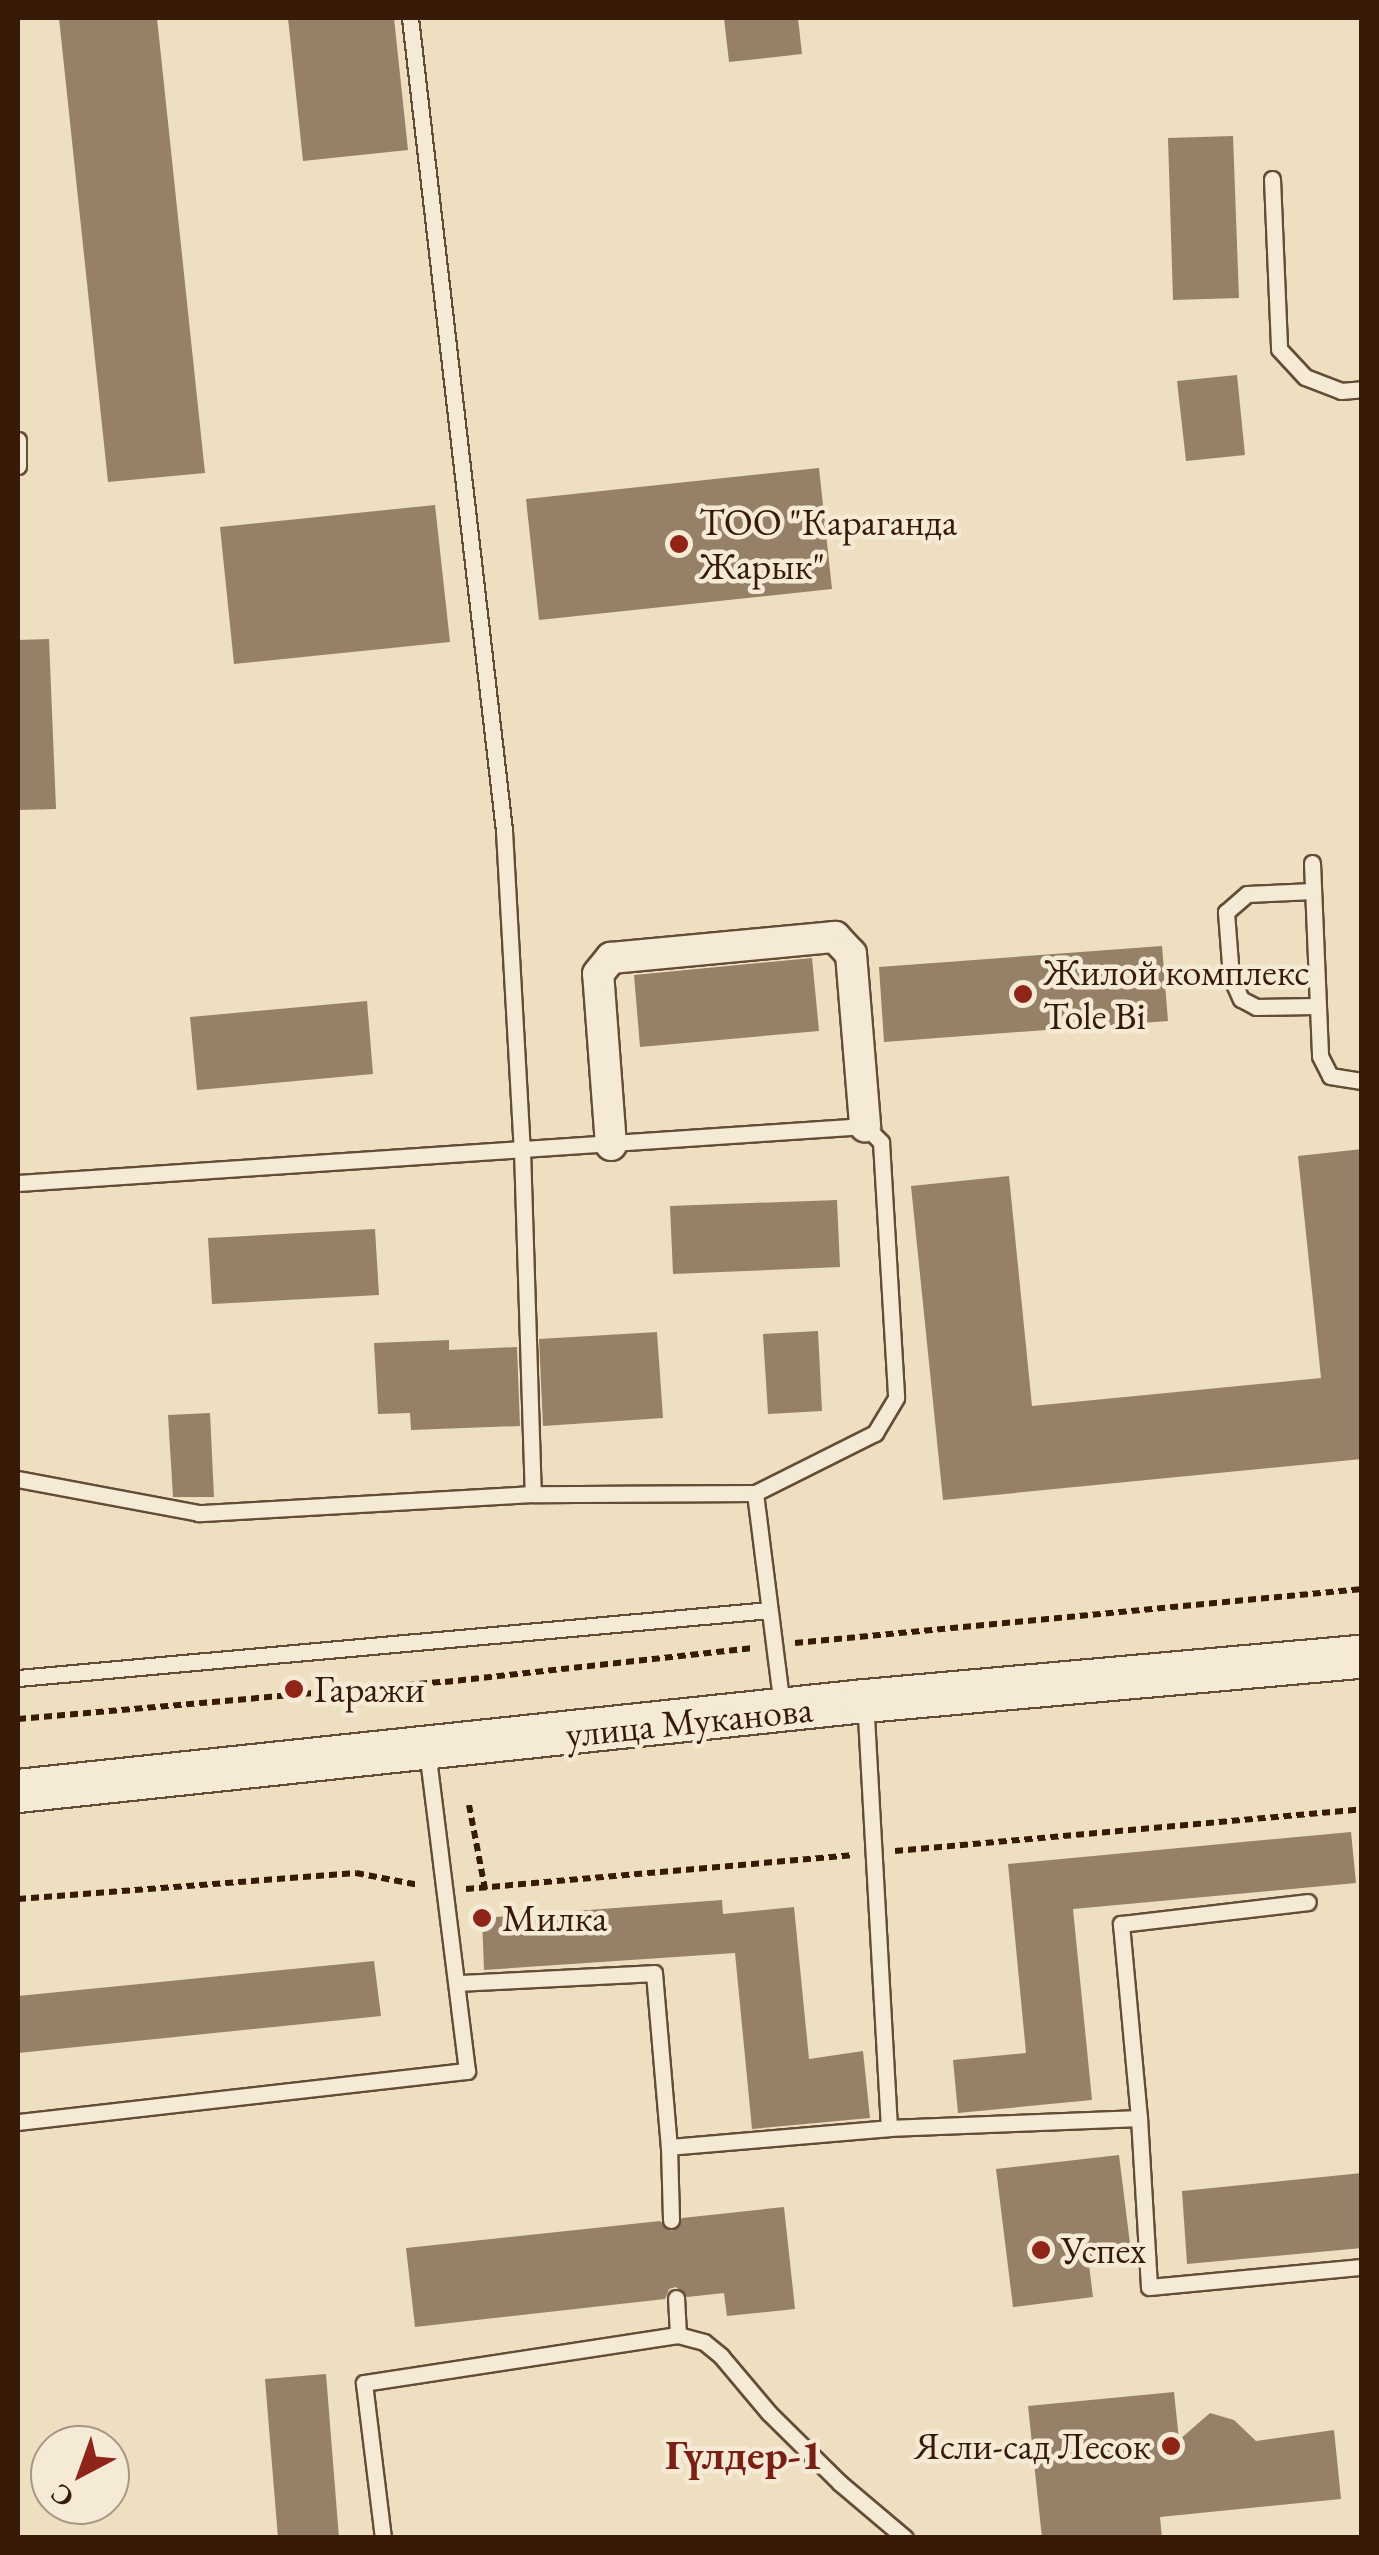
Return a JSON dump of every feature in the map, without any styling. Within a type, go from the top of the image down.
[{"type":"main road","name":"улица Муканова","points":[[18,1791],[865,1701],[1362,1657]]},
{"type":"street","points":[[612,1144],[598,974],[611,958],[835,936],[851,954],[865,1126]]},
{"type":"lane","points":[[410,18],[504,831],[522,1150],[533,1494]]},
{"type":"lane","points":[[1272,179],[1279,349],[1305,376],[1341,391],[1362,389]]},
{"type":"lane","points":[[18,440],[18,466]]},
{"type":"lane","points":[[1312,862],[1320,1056],[1330,1076],[1362,1081]]},
{"type":"lane","points":[[1313,891],[1247,894],[1226,912],[1232,977],[1241,1000],[1256,1007],[1315,1006]]},
{"type":"lane","points":[[18,1183],[865,1126],[881,1142],[896,1398],[875,1433],[756,1493],[533,1494],[199,1513],[18,1479]]},
{"type":"lane","points":[[756,1493],[783,1710]]},
{"type":"lane","points":[[18,1678],[769,1610]]},
{"type":"lane","points":[[865,1701],[889,2128]]},
{"type":"lane","points":[[18,2122],[467,2071],[428,1750]]},
{"type":"lane","points":[[1308,1902],[1121,1924],[1139,2118],[1149,2287],[1362,2267]]},
{"type":"lane","points":[[458,1983],[654,1973],[669,2147],[671,2220]]},
{"type":"lane","points":[[669,2147],[889,2128],[1139,2118]]},
{"type":"lane","points":[[676,2298],[678,2335]]},
{"type":"lane","points":[[384,2538],[364,2383],[678,2335],[704,2342],[721,2356],[769,2413],[840,2483],[906,2538]]},
{"type":"path","points":[[18,1720],[445,1682],[1362,1589]]},
{"type":"path","points":[[469,1805],[485,1889]]},
{"type":"path","points":[[18,1898],[356,1873],[446,1890],[485,1889],[1362,1809]]},
{"type":"building","points":[[59,18],[157,18],[205,473],[108,482]]},
{"type":"building","points":[[288,18],[394,18],[408,150],[303,161]]},
{"type":"building","points":[[724,18],[798,18],[802,54],[729,62]]},
{"type":"building","points":[[1233,136],[1239,298],[1173,300],[1168,138]]},
{"type":"building","points":[[1237,375],[1245,455],[1186,461],[1177,381]]},
{"type":"building","name":"ТОО \"Караганда Жарык\"","points":[[819,468],[832,589],[539,620],[526,499]]},
{"type":"building","points":[[435,505],[450,642],[234,664],[220,527]]},
{"type":"building","points":[[49,639],[56,809],[18,810],[18,640]]},
{"type":"building","name":"Жилой комплекс Tole Bi","points":[[1162,946],[1168,1021],[884,1042],[879,967]]},
{"type":"building","points":[[812,958],[819,1031],[640,1047],[634,975]]},
{"type":"building","points":[[367,1001],[373,1074],[197,1090],[190,1017]]},
{"type":"building","points":[[1362,1149],[1362,1459],[943,1500],[911,1186],[1009,1176],[1032,1406],[1321,1378],[1298,1156]]},
{"type":"building","points":[[837,1200],[840,1267],[673,1274],[670,1206]]},
{"type":"building","points":[[375,1229],[379,1295],[212,1304],[208,1238]]},
{"type":"building","points":[[818,1331],[822,1411],[768,1414],[763,1334]]},
{"type":"building","points":[[657,1332],[663,1418],[543,1426],[539,1339]]},
{"type":"building","points":[[449,1340],[449,1350],[517,1347],[520,1426],[411,1430],[410,1413],[378,1414],[374,1343]]},
{"type":"building","points":[[210,1413],[214,1497],[173,1497],[168,1415]]},
{"type":"building","points":[[1351,1832],[1356,1883],[1073,1909],[1092,2100],[958,2113],[953,2060],[1026,2053],[1008,1864]]},
{"type":"building","points":[[722,1900],[723,1914],[794,1907],[809,2059],[863,2051],[870,2118],[752,2129],[735,1953],[484,1970],[482,1918]]},
{"type":"building","points":[[374,1961],[381,2016],[18,2053],[18,1996]]},
{"type":"building","points":[[1119,2155],[1131,2252],[1088,2257],[1093,2297],[1013,2307],[996,2169]]},
{"type":"building","points":[[1362,2173],[1362,2248],[1187,2264],[1182,2191]]},
{"type":"building","points":[[784,2207],[795,2309],[727,2316],[724,2293],[687,2297],[676,2287],[669,2289],[665,2299],[415,2327],[406,2248],[660,2221],[672,2231],[682,2218]]},
{"type":"building","points":[[326,2374],[339,2538],[278,2538],[265,2379]]},
{"type":"building","points":[[1174,2392],[1179,2440],[1210,2413],[1234,2420],[1256,2441],[1334,2430],[1341,2499],[1160,2517],[1162,2538],[1042,2538],[1028,2406]]},
{"type":"place","name":"ТОО \"Караганда Жарык\"","points":[[679,544]]},
{"type":"place","name":"Жилой комплекс Tole Bi","points":[[1023,994]]},
{"type":"place","name":"Гаражи","points":[[294,1689]]},
{"type":"place","name":"Милка","points":[[482,1918]]},
{"type":"place","name":"Успех","points":[[1041,2250]]},
{"type":"place","name":"Ясли-сад Лесок","points":[[1171,2446]]},
{"type":"district","name":"Гүлдер-1","points":[[744,2455]]}]
